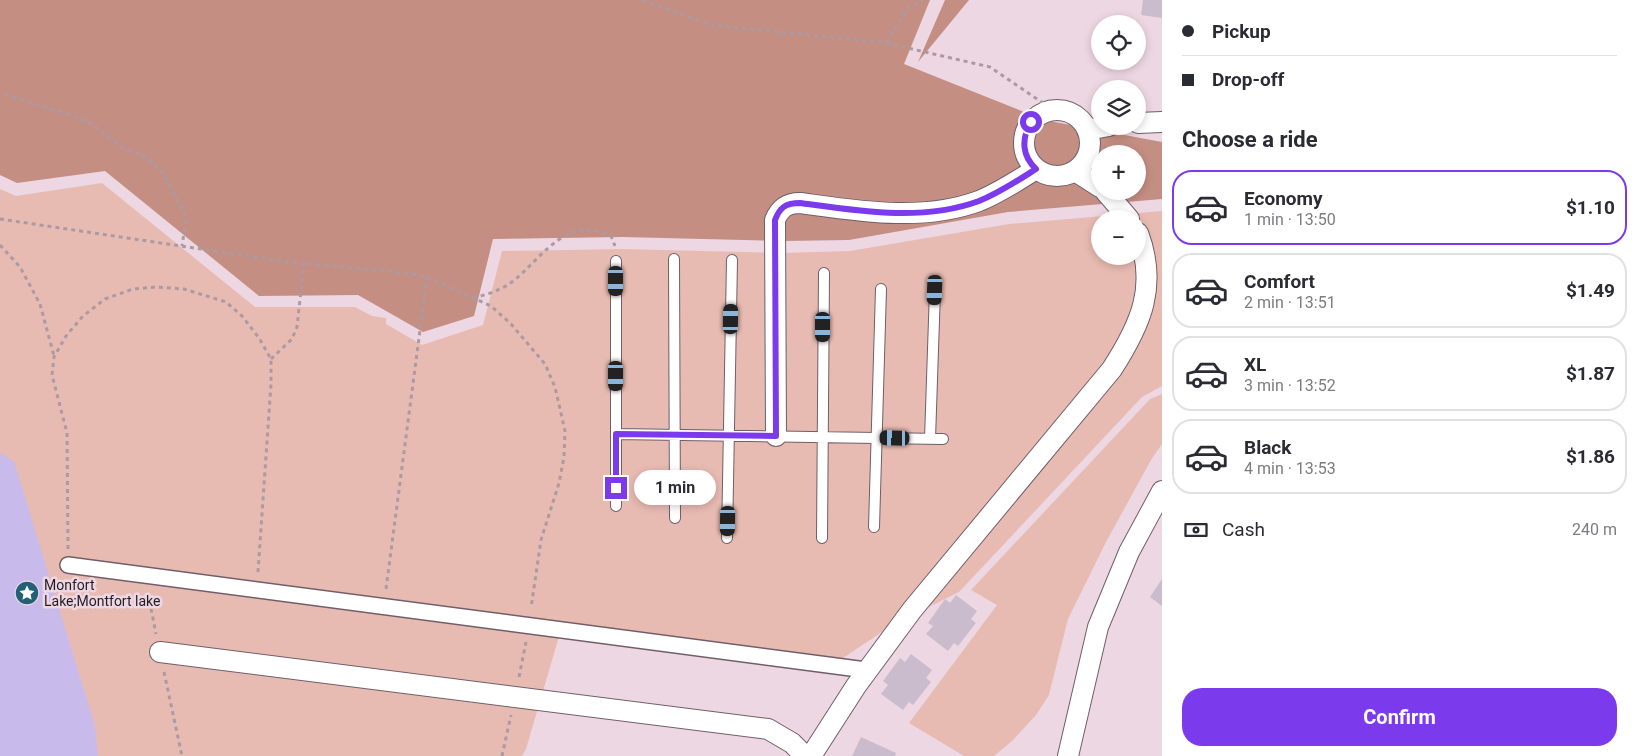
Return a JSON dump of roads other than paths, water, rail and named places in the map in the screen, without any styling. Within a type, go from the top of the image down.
[{"type":"street","points":[[1053,110],[1064,111],[1081,121],[1087,130],[1090,140],[1089,150],[1082,164],[1075,171],[1065,175],[1054,176],[1044,174],[1036,169],[1024,152],[1023,141],[1026,131],[1034,119],[1043,113],[1053,110]]},
{"type":"street","points":[[1146,123],[1162,122]]},
{"type":"street","points":[[1087,130],[1091,129]]},
{"type":"street","points":[[776,436],[775,220],[782,208],[791,203],[800,203],[896,213],[932,212],[980,200],[1008,187],[1036,169]]},
{"type":"street","points":[[1075,171],[1091,181]]},
{"type":"street","points":[[1113,200],[1121,210]]},
{"type":"street","points":[[811,756],[866,670],[912,610],[1112,369],[1130,342],[1141,316],[1147,292],[1146,264]]},
{"type":"street","points":[[1068,756],[1098,627],[1129,552],[1162,492]]},
{"type":"street","points":[[68,565],[866,670]]},
{"type":"street","points":[[160,652],[768,729],[792,743],[805,756]]},
{"type":"lane","points":[[674,259],[675,518]]},
{"type":"lane","points":[[727,538],[732,260]]},
{"type":"lane","points":[[616,262],[616,506]]},
{"type":"lane","points":[[822,538],[824,273]]},
{"type":"lane","points":[[874,527],[881,289]]},
{"type":"lane","points":[[930,438],[935,290]]},
{"type":"lane","points":[[616,434],[943,439]]},
{"type":"place","name":"Monfort Lake;Montfort lake","points":[[27,593]]}]
